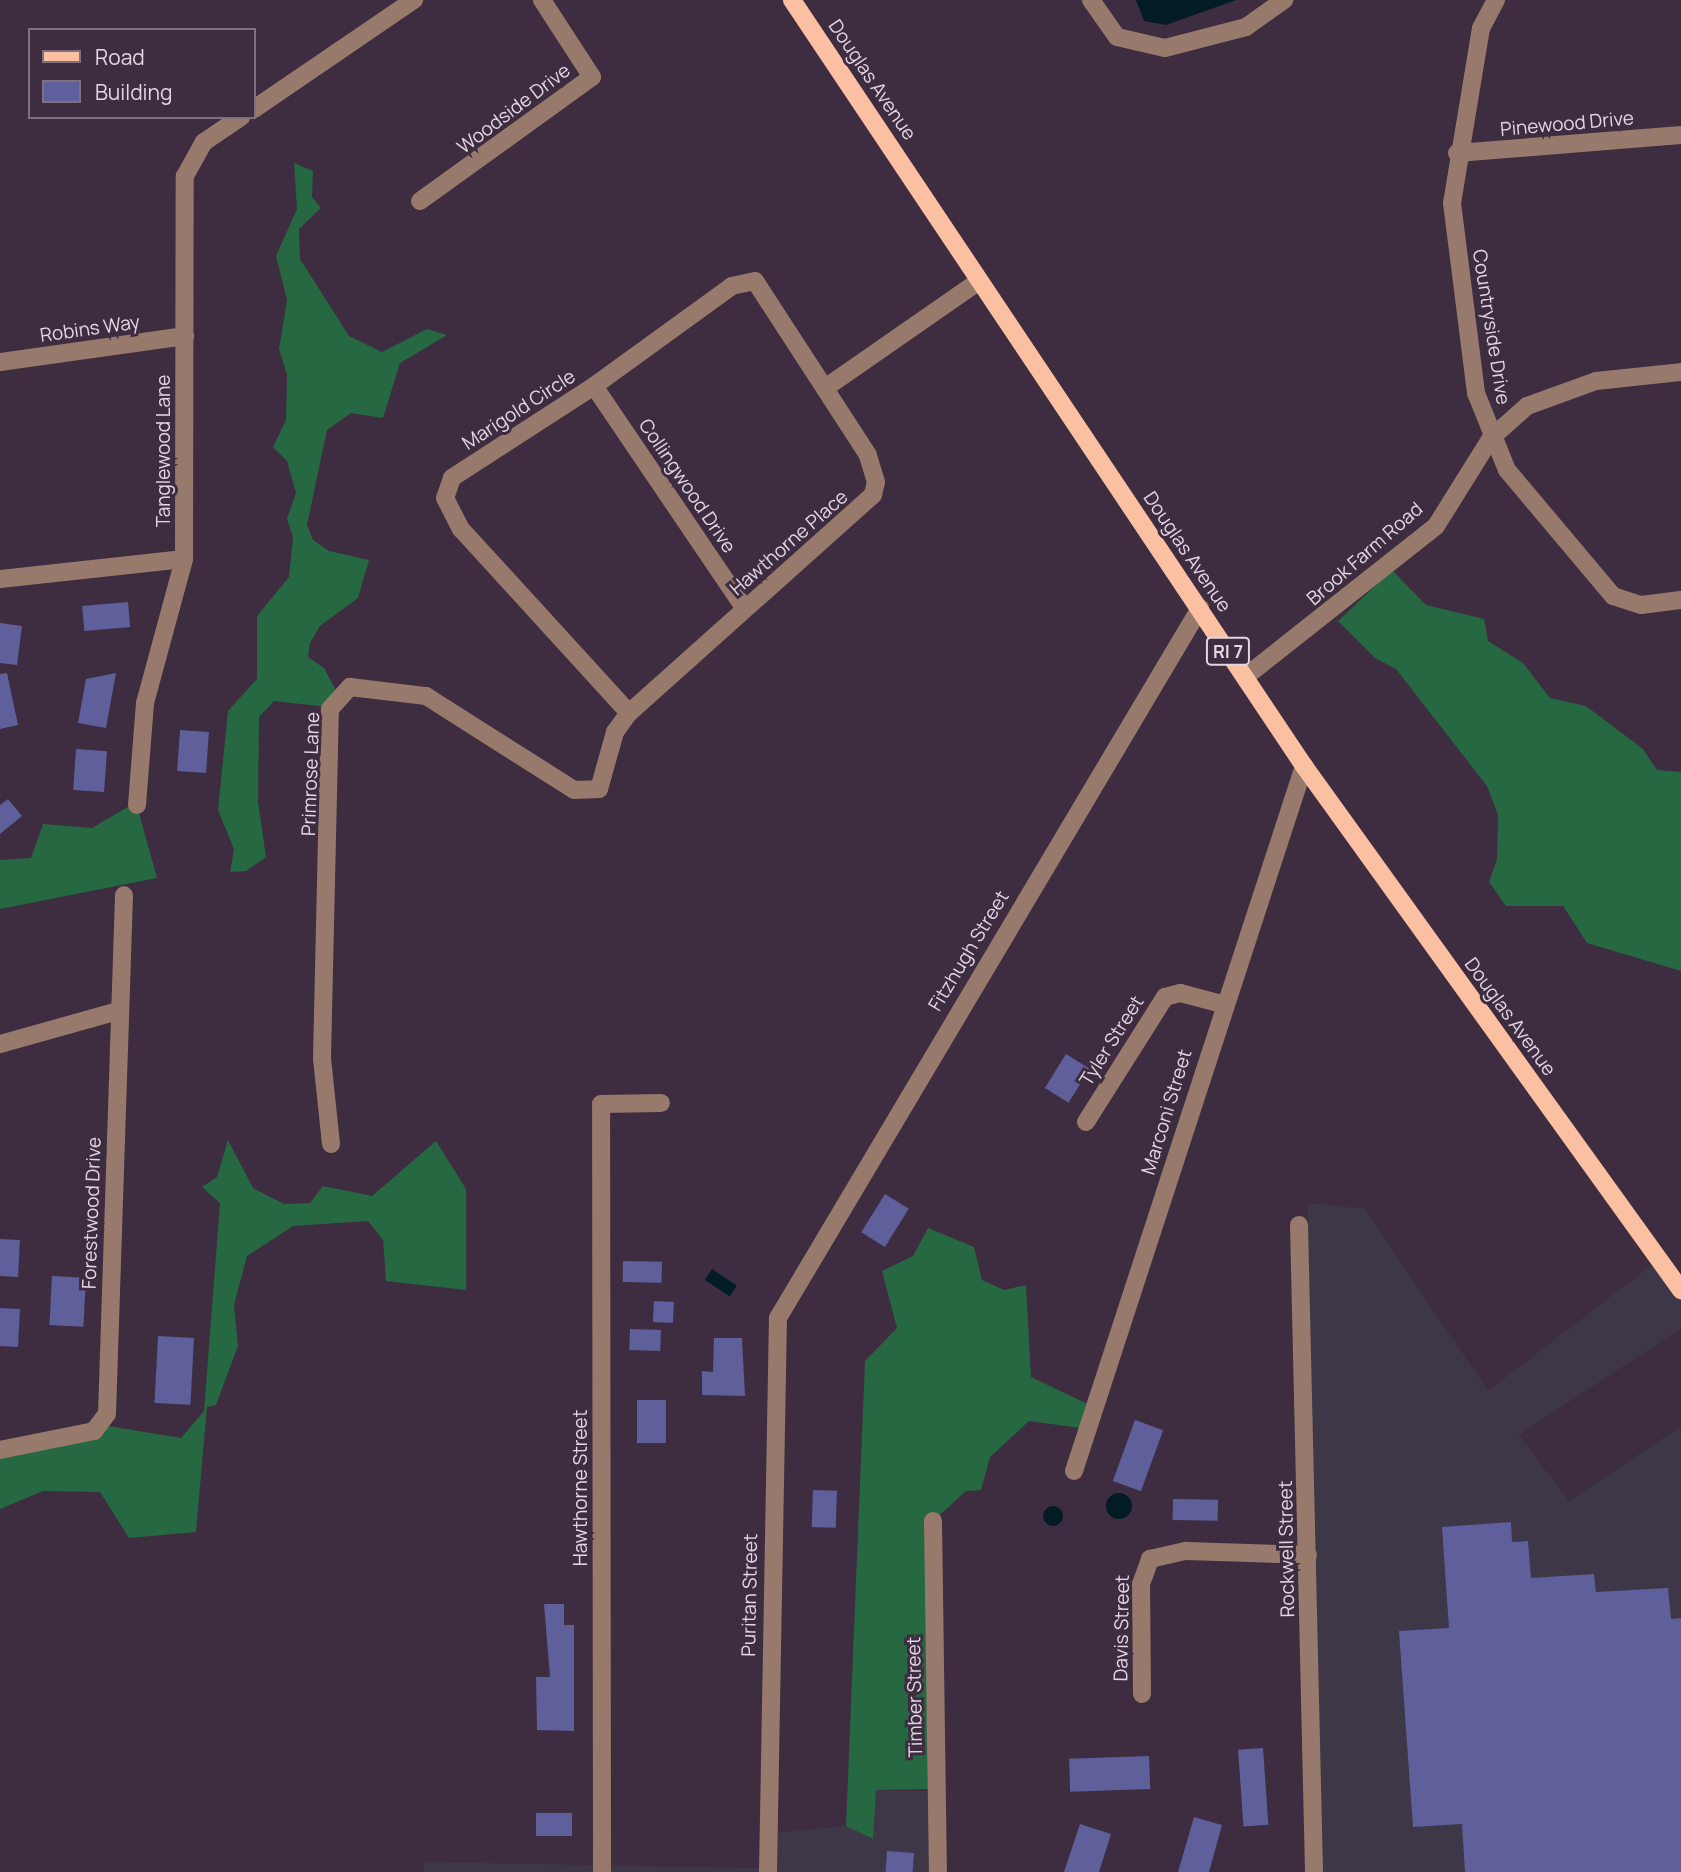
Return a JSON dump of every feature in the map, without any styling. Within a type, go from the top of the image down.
[{"type":"main road","name":"Douglas Avenue","points":[[792,0],[1304,766],[1681,1290]]},
{"type":"street","points":[[256,108],[414,0]]},
{"type":"street","name":"Woodside Drive","points":[[419,201],[592,77],[542,0]]},
{"type":"street","points":[[1091,0],[1117,37],[1165,48],[1246,27],[1284,0]]},
{"type":"street","name":"Countryside Drive","points":[[1496,0],[1481,28],[1457,153],[1452,203],[1476,393],[1491,438],[1507,470],[1613,596],[1641,605],[1681,600]]},
{"type":"street","name":"Tanglewood Lane","points":[[137,805],[145,703],[184,559],[185,176],[204,142],[238,119]]},
{"type":"street","name":"Pinewood Drive","points":[[1457,153],[1681,135]]},
{"type":"street","name":"Marigold Circle","points":[[629,713],[461,529],[445,498],[452,478],[594,387],[732,286],[755,281],[828,386]]},
{"type":"street","points":[[828,386],[979,281]]},
{"type":"street","name":"Robins Way","points":[[0,362],[185,336]]},
{"type":"street","name":"Brook Farm Road","points":[[1245,677],[1436,526],[1491,438],[1527,407],[1597,381],[1681,372]]},
{"type":"street","name":"Hawthorne Place","points":[[599,789],[615,732],[629,713],[873,495],[876,482],[868,455],[828,386]]},
{"type":"street","name":"Collingwood Drive","points":[[594,387],[745,609]]},
{"type":"street","points":[[0,579],[184,559]]},
{"type":"street","name":"Fitzhugh Street","points":[[778,1318],[1200,608]]},
{"type":"street","name":"Primrose Lane","points":[[331,1144],[321,1058],[330,709],[350,687],[426,696],[574,790],[599,789]]},
{"type":"street","name":"Marconi Street","points":[[1074,1471],[1222,1004],[1304,766]]},
{"type":"street","name":"Forestwood Drive","points":[[0,1450],[94,1431],[107,1413],[118,1011],[124,895]]},
{"type":"street","name":"Tyler Street","points":[[1086,1122],[1165,997],[1180,993],[1222,1004]]},
{"type":"street","points":[[0,1044],[118,1011]]},
{"type":"street","name":"Hawthorne Street","points":[[602,1872],[601,1104],[662,1103]]},
{"type":"street","name":"Rockwell Street","points":[[1299,1225],[1314,1872]]},
{"type":"street","name":"Puritan Street","points":[[768,1872],[778,1318]]},
{"type":"street","name":"Timber Street","points":[[933,1521],[939,1872]]},
{"type":"street","name":"Davis Street","points":[[1142,1694],[1146,1564],[1186,1551],[1308,1555]]},
{"type":"shaded area","points":[[1308,1203],[1365,1209],[1488,1391],[1657,1261],[1681,1294],[1681,1328],[1519,1435],[1569,1501],[1681,1426],[1681,1872],[1315,1872],[1303,1342]]},
{"type":"shaded area","points":[[876,1790],[931,1791],[931,1872],[423,1872],[424,1862],[763,1868],[765,1834],[846,1826],[872,1839]]},
{"type":"green space","points":[[294,163],[313,171],[312,197],[321,208],[299,229],[300,259],[349,336],[382,352],[427,329],[447,335],[400,363],[383,418],[351,413],[327,430],[307,525],[313,540],[329,551],[369,560],[358,598],[320,626],[310,643],[308,657],[324,668],[339,696],[328,707],[274,701],[259,717],[258,801],[266,857],[246,871],[230,872],[234,849],[218,810],[228,711],[257,679],[257,616],[289,577],[293,537],[287,519],[296,493],[287,461],[273,447],[286,420],[287,375],[279,349],[287,300],[276,256],[297,209]]},
{"type":"green space","points":[[1392,570],[1426,605],[1484,619],[1488,641],[1523,663],[1550,698],[1586,706],[1643,749],[1657,770],[1681,772],[1681,971],[1587,943],[1563,906],[1506,906],[1489,882],[1497,859],[1498,815],[1487,786],[1396,669],[1375,658],[1338,621]]},
{"type":"green space","points":[[136,802],[157,878],[0,909],[0,860],[31,858],[43,824],[92,828]]},
{"type":"green space","points":[[228,1140],[253,1188],[284,1204],[310,1203],[323,1186],[372,1196],[436,1141],[466,1189],[466,1290],[386,1281],[383,1240],[368,1221],[293,1226],[247,1256],[234,1305],[238,1346],[216,1405],[207,1407],[196,1532],[129,1538],[100,1492],[43,1491],[0,1509],[0,1453],[108,1426],[181,1438],[204,1411],[220,1203],[202,1187],[217,1177]]},
{"type":"green space","points":[[928,1228],[974,1247],[982,1280],[1004,1290],[1026,1285],[1031,1377],[1096,1408],[1088,1429],[1029,1421],[990,1457],[981,1490],[966,1491],[933,1521],[934,1789],[876,1790],[873,1839],[846,1826],[865,1361],[897,1328],[882,1271],[913,1256]]},
{"type":"water","points":[[1136,0],[1236,0],[1166,25],[1144,21]]},
{"type":"water","points":[[712,1269],[737,1286],[730,1297],[705,1280]]},
{"type":"water","points":[[1119,1493],[1128,1497],[1132,1506],[1128,1515],[1119,1519],[1110,1515],[1106,1506],[1110,1497]]},
{"type":"water","points":[[1053,1506],[1060,1509],[1063,1516],[1060,1523],[1053,1526],[1046,1523],[1043,1516],[1046,1509]]},
{"type":"building","points":[[128,602],[130,627],[84,631],[82,606]]},
{"type":"building","points":[[0,623],[22,626],[17,665],[0,663]]},
{"type":"building","points":[[7,673],[18,725],[0,729],[0,674]]},
{"type":"building","points":[[116,673],[106,728],[78,723],[86,679]]},
{"type":"building","points":[[180,730],[209,732],[206,773],[177,771]]},
{"type":"building","points":[[76,749],[107,751],[104,792],[73,790]]},
{"type":"building","points":[[8,799],[22,816],[0,834],[0,805]]},
{"type":"building","points":[[1066,1054],[1090,1069],[1069,1103],[1045,1088]]},
{"type":"building","points":[[885,1194],[909,1209],[885,1247],[861,1232]]},
{"type":"building","points":[[0,1239],[20,1240],[18,1277],[0,1276]]},
{"type":"building","points":[[623,1261],[662,1262],[662,1283],[623,1282]]},
{"type":"building","points":[[52,1276],[86,1278],[83,1327],[49,1325]]},
{"type":"building","points":[[654,1301],[674,1302],[673,1323],[653,1322]]},
{"type":"building","points":[[0,1308],[20,1309],[18,1347],[0,1346]]},
{"type":"building","points":[[630,1329],[661,1330],[660,1351],[629,1350]]},
{"type":"building","points":[[158,1336],[194,1338],[190,1405],[154,1403]]},
{"type":"building","points":[[714,1338],[742,1338],[745,1396],[702,1395],[702,1371],[713,1372]]},
{"type":"building","points":[[637,1400],[666,1400],[666,1443],[637,1443]]},
{"type":"building","points":[[1135,1420],[1163,1430],[1141,1491],[1113,1481]]},
{"type":"building","points":[[813,1490],[837,1491],[836,1528],[812,1527]]},
{"type":"building","points":[[1173,1499],[1218,1500],[1218,1521],[1173,1520]]},
{"type":"building","points":[[1511,1522],[1512,1542],[1528,1541],[1531,1578],[1594,1574],[1596,1592],[1668,1588],[1671,1619],[1681,1618],[1681,1872],[1465,1872],[1462,1824],[1413,1827],[1399,1631],[1449,1628],[1442,1527]]},
{"type":"building","points":[[544,1604],[564,1604],[564,1625],[574,1625],[574,1731],[537,1730],[536,1677],[550,1677]]},
{"type":"building","points":[[1263,1748],[1268,1825],[1243,1827],[1238,1750]]},
{"type":"building","points":[[1149,1756],[1150,1789],[1070,1792],[1069,1759]]},
{"type":"building","points":[[536,1813],[572,1813],[572,1836],[536,1836]]},
{"type":"building","points":[[1194,1817],[1222,1825],[1209,1872],[1178,1872]]},
{"type":"building","points":[[1080,1824],[1111,1834],[1099,1872],[1064,1872]]},
{"type":"building","points":[[887,1851],[914,1853],[913,1872],[886,1872]]}]
